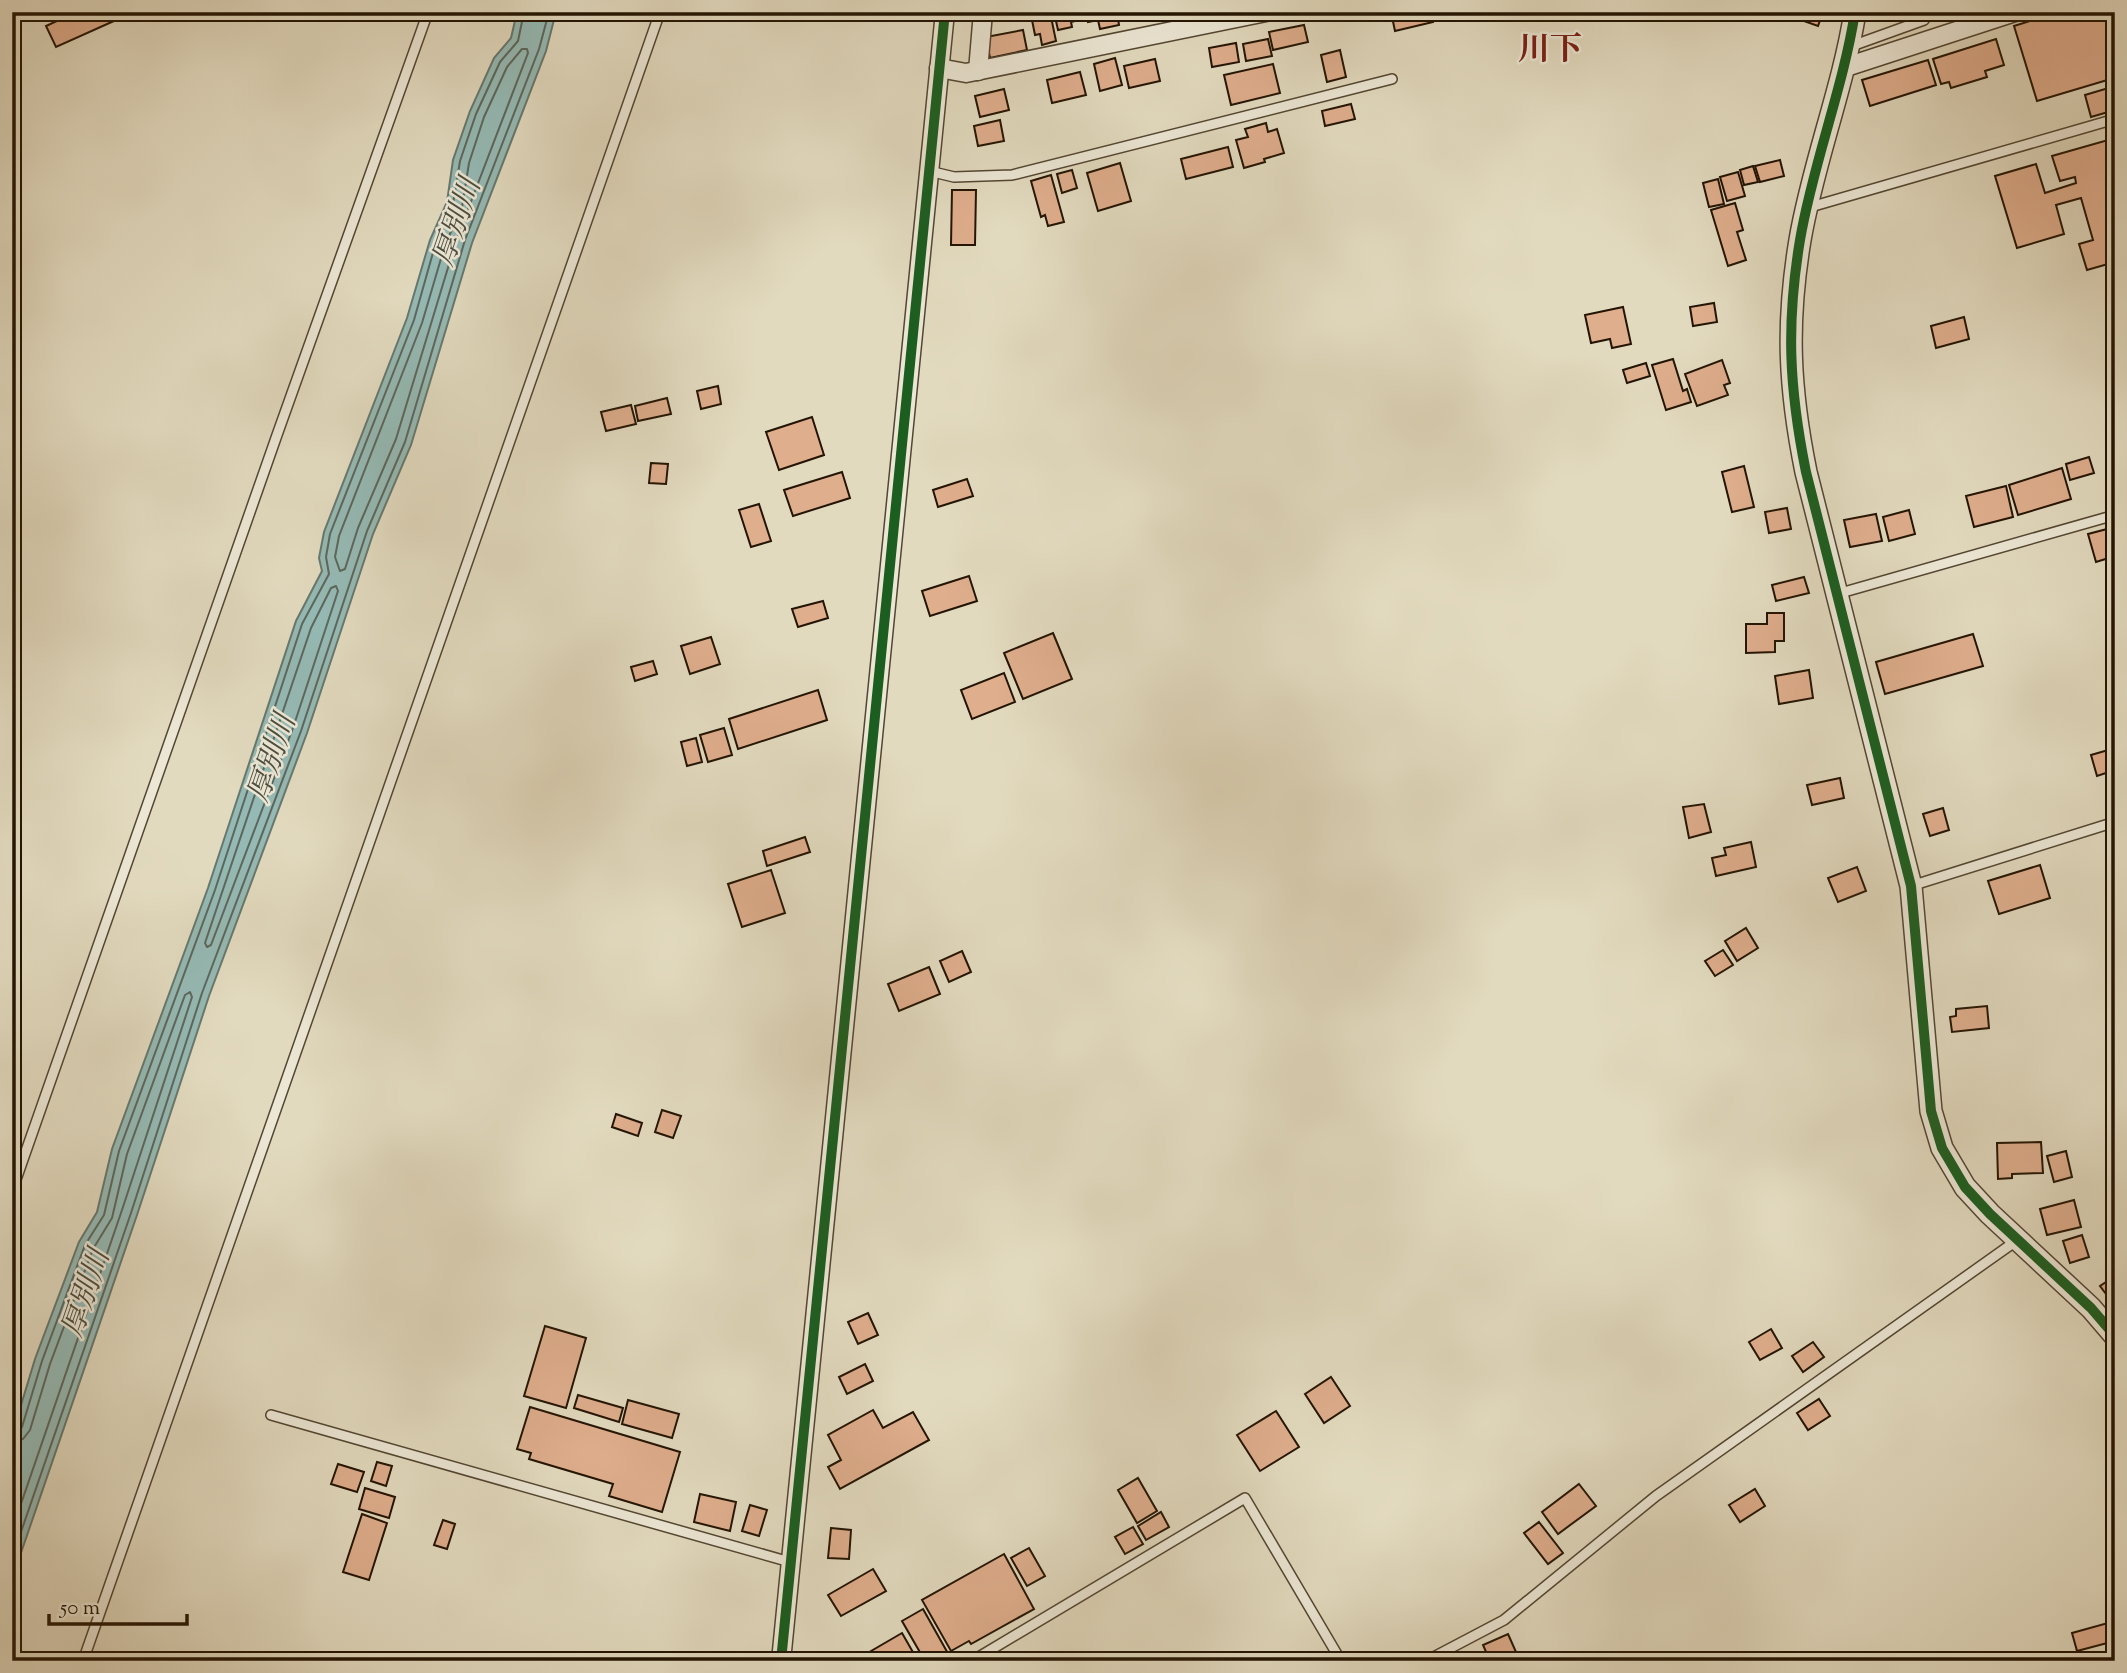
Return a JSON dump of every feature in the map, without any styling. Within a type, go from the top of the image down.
[{"type":"street","points":[[781,1661],[945,12]]},
{"type":"street","points":[[978,71],[983,12]]},
{"type":"street","points":[[939,68],[966,73],[978,71],[1193,19],[1266,12]]},
{"type":"street","points":[[1855,12],[1800,239],[1790,315],[1791,377],[1796,423],[1806,472],[1912,886],[1931,1111],[1942,1148],[1965,1187],[2091,1308],[2115,1336]]},
{"type":"street","points":[[1845,58],[2015,12]]},
{"type":"lane","points":[[12,1191],[428,12]]},
{"type":"lane","points":[[83,1661],[660,12]]},
{"type":"lane","points":[[1845,58],[1923,20],[1930,12]]},
{"type":"lane","points":[[929,171],[954,177],[1012,175],[1392,79]]},
{"type":"lane","points":[[1808,208],[2115,119]]},
{"type":"lane","points":[[1837,594],[2115,515]]},
{"type":"lane","points":[[1912,886],[2115,822]]},
{"type":"lane","points":[[1426,1661],[1504,1620],[1656,1496],[2018,1240]]},
{"type":"lane","points":[[271,1415],[790,1562]]},
{"type":"lane","points":[[972,1661],[1245,1498],[1341,1661]]},
{"type":"water","name":"厚別川","points":[[517,12],[556,12],[546,51],[472,243],[411,445],[373,534],[307,733],[209,996],[12,1579],[12,1435],[35,1359],[79,1242],[97,1212],[112,1149],[208,888],[296,621],[322,571],[319,558],[324,532],[407,318],[430,240],[447,202],[453,160],[470,111],[494,58],[511,38]]},
{"type":"building","points":[[76,12],[134,12],[56,47],[46,26]]},
{"type":"building","points":[[757,12],[813,12],[811,19]]},
{"type":"building","points":[[1050,12],[1056,41],[1042,45],[1040,34],[1035,35],[1031,15]]},
{"type":"building","points":[[1054,12],[1078,12],[1079,20],[1071,22],[1072,27],[1058,30]]},
{"type":"building","points":[[1086,12],[1117,12],[1119,25],[1100,29],[1098,20],[1088,22]]},
{"type":"building","points":[[1391,12],[1431,12],[1433,22],[1395,31]]},
{"type":"building","points":[[1447,12],[1480,12],[1480,16],[1449,18]]},
{"type":"building","points":[[1823,12],[1818,26],[1784,14]]},
{"type":"building","points":[[2059,12],[2115,12],[2115,82],[2114,78],[2037,101],[2014,26]]},
{"type":"building","points":[[1304,25],[1308,42],[1273,50],[1269,32]]},
{"type":"building","points":[[1023,30],[1027,50],[990,58],[986,37]]},
{"type":"building","points":[[1268,39],[1272,56],[1246,61],[1243,44]]},
{"type":"building","points":[[1996,39],[2004,65],[1985,71],[1987,77],[1951,88],[1949,82],[1941,84],[1933,59]]},
{"type":"building","points":[[1236,43],[1239,62],[1212,67],[1209,48]]},
{"type":"building","points":[[1340,50],[1346,77],[1327,82],[1321,55]]},
{"type":"building","points":[[1115,58],[1122,85],[1100,91],[1094,64]]},
{"type":"building","points":[[1155,59],[1160,81],[1129,88],[1124,66]]},
{"type":"building","points":[[1928,60],[1936,85],[1870,106],[1862,80]]},
{"type":"building","points":[[1273,64],[1280,93],[1231,105],[1224,75]]},
{"type":"building","points":[[1080,72],[1086,95],[1052,103],[1047,80]]},
{"type":"building","points":[[2115,86],[2115,110],[2091,117],[2085,95]]},
{"type":"building","points":[[1004,89],[1009,110],[980,117],[975,96]]},
{"type":"building","points":[[1351,104],[1355,119],[1325,126],[1322,111]]},
{"type":"building","points":[[1000,120],[1004,141],[978,146],[974,126]]},
{"type":"building","points":[[1266,123],[1268,132],[1277,129],[1284,153],[1244,168],[1236,140],[1248,137],[1245,129]]},
{"type":"building","points":[[2115,138],[2115,262],[2087,270],[2079,244],[2093,240],[2081,198],[2056,205],[2064,234],[2017,248],[1995,176],[2036,164],[2045,193],[2076,183],[2075,177],[2060,181],[2052,156]]},
{"type":"building","points":[[1228,147],[1233,167],[1186,179],[1181,159]]},
{"type":"building","points":[[1780,160],[1784,176],[1760,182],[1755,166]]},
{"type":"building","points":[[1120,163],[1131,201],[1098,211],[1087,173]]},
{"type":"building","points":[[1753,166],[1758,182],[1744,185],[1740,170]]},
{"type":"building","points":[[1072,170],[1077,188],[1062,193],[1057,174]]},
{"type":"building","points":[[1738,172],[1745,196],[1727,201],[1720,177]]},
{"type":"building","points":[[1051,175],[1064,222],[1048,226],[1045,215],[1041,217],[1031,181]]},
{"type":"building","points":[[1718,179],[1724,204],[1709,207],[1703,183]]},
{"type":"building","points":[[952,190],[976,190],[975,245],[951,245]]},
{"type":"building","points":[[1735,203],[1743,230],[1737,232],[1746,260],[1728,266],[1711,210]]},
{"type":"building","points":[[1714,303],[1717,322],[1693,326],[1690,307]]},
{"type":"building","points":[[1623,307],[1631,344],[1612,348],[1610,339],[1591,343],[1585,315]]},
{"type":"building","points":[[1964,317],[1969,339],[1936,348],[1931,326]]},
{"type":"building","points":[[1673,359],[1683,391],[1687,389],[1691,402],[1666,410],[1652,365]]},
{"type":"building","points":[[1722,360],[1730,383],[1724,385],[1728,395],[1697,406],[1685,374]]},
{"type":"building","points":[[1646,363],[1650,376],[1627,383],[1623,370]]},
{"type":"building","points":[[718,386],[721,404],[701,409],[697,391]]},
{"type":"building","points":[[667,398],[671,414],[638,421],[635,406]]},
{"type":"building","points":[[631,405],[636,424],[606,431],[601,412]]},
{"type":"building","points":[[812,417],[824,455],[779,470],[766,432]]},
{"type":"building","points":[[2089,457],[2094,473],[2070,480],[2066,464]]},
{"type":"building","points":[[651,463],[668,464],[666,484],[649,483]]},
{"type":"building","points":[[1744,466],[1754,507],[1732,512],[1722,472]]},
{"type":"building","points":[[2062,468],[2071,499],[2018,515],[2009,485]]},
{"type":"building","points":[[842,472],[850,498],[793,516],[784,490]]},
{"type":"building","points":[[967,479],[973,496],[938,507],[933,490]]},
{"type":"building","points":[[2006,486],[2013,517],[1974,527],[1966,496]]},
{"type":"building","points":[[759,504],[771,541],[751,547],[739,510]]},
{"type":"building","points":[[1787,508],[1791,529],[1769,533],[1765,512]]},
{"type":"building","points":[[1909,510],[1915,534],[1889,541],[1883,517]]},
{"type":"building","points":[[1876,514],[1882,541],[1850,547],[1844,520]]},
{"type":"building","points":[[2107,529],[2115,556],[2096,562],[2088,534]]},
{"type":"building","points":[[969,576],[977,601],[930,616],[922,591]]},
{"type":"building","points":[[1804,577],[1809,593],[1776,601],[1772,585]]},
{"type":"building","points":[[823,601],[828,618],[798,627],[792,609]]},
{"type":"building","points":[[1767,613],[1784,613],[1784,641],[1775,641],[1775,652],[1746,653],[1746,624],[1767,624]]},
{"type":"building","points":[[1053,633],[1072,679],[1023,699],[1004,653]]},
{"type":"building","points":[[1973,634],[1983,666],[1885,694],[1876,662]]},
{"type":"building","points":[[711,637],[720,664],[690,674],[681,646]]},
{"type":"building","points":[[653,661],[657,674],[635,681],[631,667]]},
{"type":"building","points":[[1809,670],[1813,698],[1779,704],[1775,676]]},
{"type":"building","points":[[1004,673],[1015,702],[972,719],[961,690]]},
{"type":"building","points":[[818,690],[827,720],[738,749],[729,719]]},
{"type":"building","points":[[724,728],[732,755],[708,762],[700,735]]},
{"type":"building","points":[[696,738],[702,762],[687,766],[681,742]]},
{"type":"building","points":[[2115,748],[2115,770],[2097,776],[2091,755]]},
{"type":"building","points":[[1840,778],[1844,798],[1812,805],[1807,785]]},
{"type":"building","points":[[1704,804],[1711,832],[1689,838],[1683,807]]},
{"type":"building","points":[[1943,808],[1949,830],[1930,836],[1923,814]]},
{"type":"building","points":[[805,837],[810,852],[767,866],[763,851]]},
{"type":"building","points":[[1751,842],[1756,867],[1716,876],[1712,858],[1726,855],[1724,848]]},
{"type":"building","points":[[2040,865],[2050,898],[1999,914],[1988,881]]},
{"type":"building","points":[[1857,867],[1866,891],[1838,902],[1828,878]]},
{"type":"building","points":[[771,870],[785,913],[742,927],[728,884]]},
{"type":"building","points":[[1746,928],[1758,948],[1737,961],[1725,941]]},
{"type":"building","points":[[1723,950],[1733,965],[1715,976],[1705,961]]},
{"type":"building","points":[[962,951],[971,972],[949,982],[940,961]]},
{"type":"building","points":[[929,967],[940,994],[899,1011],[888,984]]},
{"type":"building","points":[[1987,1006],[1989,1028],[1952,1032],[1950,1017],[1956,1016],[1956,1009]]},
{"type":"building","points":[[662,1110],[681,1116],[673,1138],[655,1132]]},
{"type":"building","points":[[616,1114],[642,1123],[638,1136],[612,1127]]},
{"type":"building","points":[[2041,1142],[2043,1173],[2012,1174],[2012,1178],[1998,1179],[1997,1143]]},
{"type":"building","points":[[2066,1151],[2072,1177],[2054,1182],[2047,1156]]},
{"type":"building","points":[[2074,1200],[2081,1227],[2047,1235],[2040,1209]]},
{"type":"building","points":[[2082,1235],[2089,1257],[2070,1263],[2063,1241]]},
{"type":"building","points":[[2112,1278],[2115,1281],[2115,1300],[2112,1302],[2100,1286]]},
{"type":"building","points":[[868,1313],[878,1335],[858,1344],[848,1322]]},
{"type":"building","points":[[545,1326],[586,1338],[566,1408],[524,1396]]},
{"type":"building","points":[[1771,1329],[1782,1348],[1760,1360],[1749,1342]]},
{"type":"building","points":[[1813,1342],[1824,1357],[1803,1372],[1792,1356]]},
{"type":"building","points":[[865,1364],[873,1381],[847,1394],[839,1377]]},
{"type":"building","points":[[1331,1377],[1350,1406],[1324,1423],[1305,1394]]},
{"type":"building","points":[[578,1395],[623,1408],[619,1422],[574,1408]]},
{"type":"building","points":[[1819,1399],[1830,1416],[1808,1430],[1797,1413]]},
{"type":"building","points":[[628,1400],[679,1414],[672,1438],[622,1424]]},
{"type":"building","points":[[530,1407],[680,1452],[662,1512],[609,1496],[613,1484],[529,1459],[531,1453],[517,1449]]},
{"type":"building","points":[[873,1410],[883,1428],[913,1412],[929,1440],[840,1489],[828,1467],[841,1460],[828,1435]]},
{"type":"building","points":[[1276,1411],[1299,1447],[1260,1471],[1237,1435]]},
{"type":"building","points":[[377,1462],[392,1466],[386,1486],[371,1481]]},
{"type":"building","points":[[338,1464],[364,1472],[357,1492],[331,1484]]},
{"type":"building","points":[[1138,1478],[1157,1511],[1137,1523],[1118,1490]]},
{"type":"building","points":[[1579,1484],[1596,1506],[1558,1534],[1542,1512]]},
{"type":"building","points":[[365,1488],[395,1497],[389,1518],[359,1509]]},
{"type":"building","points":[[1755,1489],[1765,1506],[1740,1522],[1729,1505]]},
{"type":"building","points":[[700,1494],[736,1502],[730,1531],[694,1522]]},
{"type":"building","points":[[750,1505],[767,1510],[759,1536],[742,1531]]},
{"type":"building","points":[[1161,1512],[1169,1527],[1146,1540],[1138,1526]]},
{"type":"building","points":[[362,1514],[387,1523],[369,1580],[343,1572]]},
{"type":"building","points":[[443,1520],[455,1524],[447,1549],[434,1545]]},
{"type":"building","points":[[1539,1522],[1563,1553],[1548,1564],[1524,1533]]},
{"type":"building","points":[[1133,1527],[1143,1544],[1125,1554],[1115,1537]]},
{"type":"building","points":[[831,1528],[851,1530],[849,1559],[828,1558]]},
{"type":"building","points":[[1029,1548],[1045,1576],[1027,1586],[1011,1558]]},
{"type":"building","points":[[1004,1554],[1034,1609],[971,1644],[969,1641],[951,1651],[922,1600]]},
{"type":"building","points":[[873,1569],[886,1591],[841,1616],[828,1595]]},
{"type":"building","points":[[923,1609],[950,1657],[944,1661],[925,1661],[902,1621]]},
{"type":"building","points":[[2115,1621],[2115,1641],[2077,1651],[2072,1633]]},
{"type":"building","points":[[902,1633],[918,1661],[854,1661]]},
{"type":"building","points":[[1508,1634],[1520,1661],[1490,1661],[1483,1645]]},
{"type":"cycle path","points":[[781,1661],[945,12]]},
{"type":"cycle path","points":[[1855,12],[1800,240],[1793,300],[1791,356],[1796,412],[1806,472],[1911,886],[1931,1111],[1942,1148],[1965,1187],[1990,1214],[2091,1308],[2115,1336]]},
{"type":"district","name":"川下","points":[[1550,48]]}]
